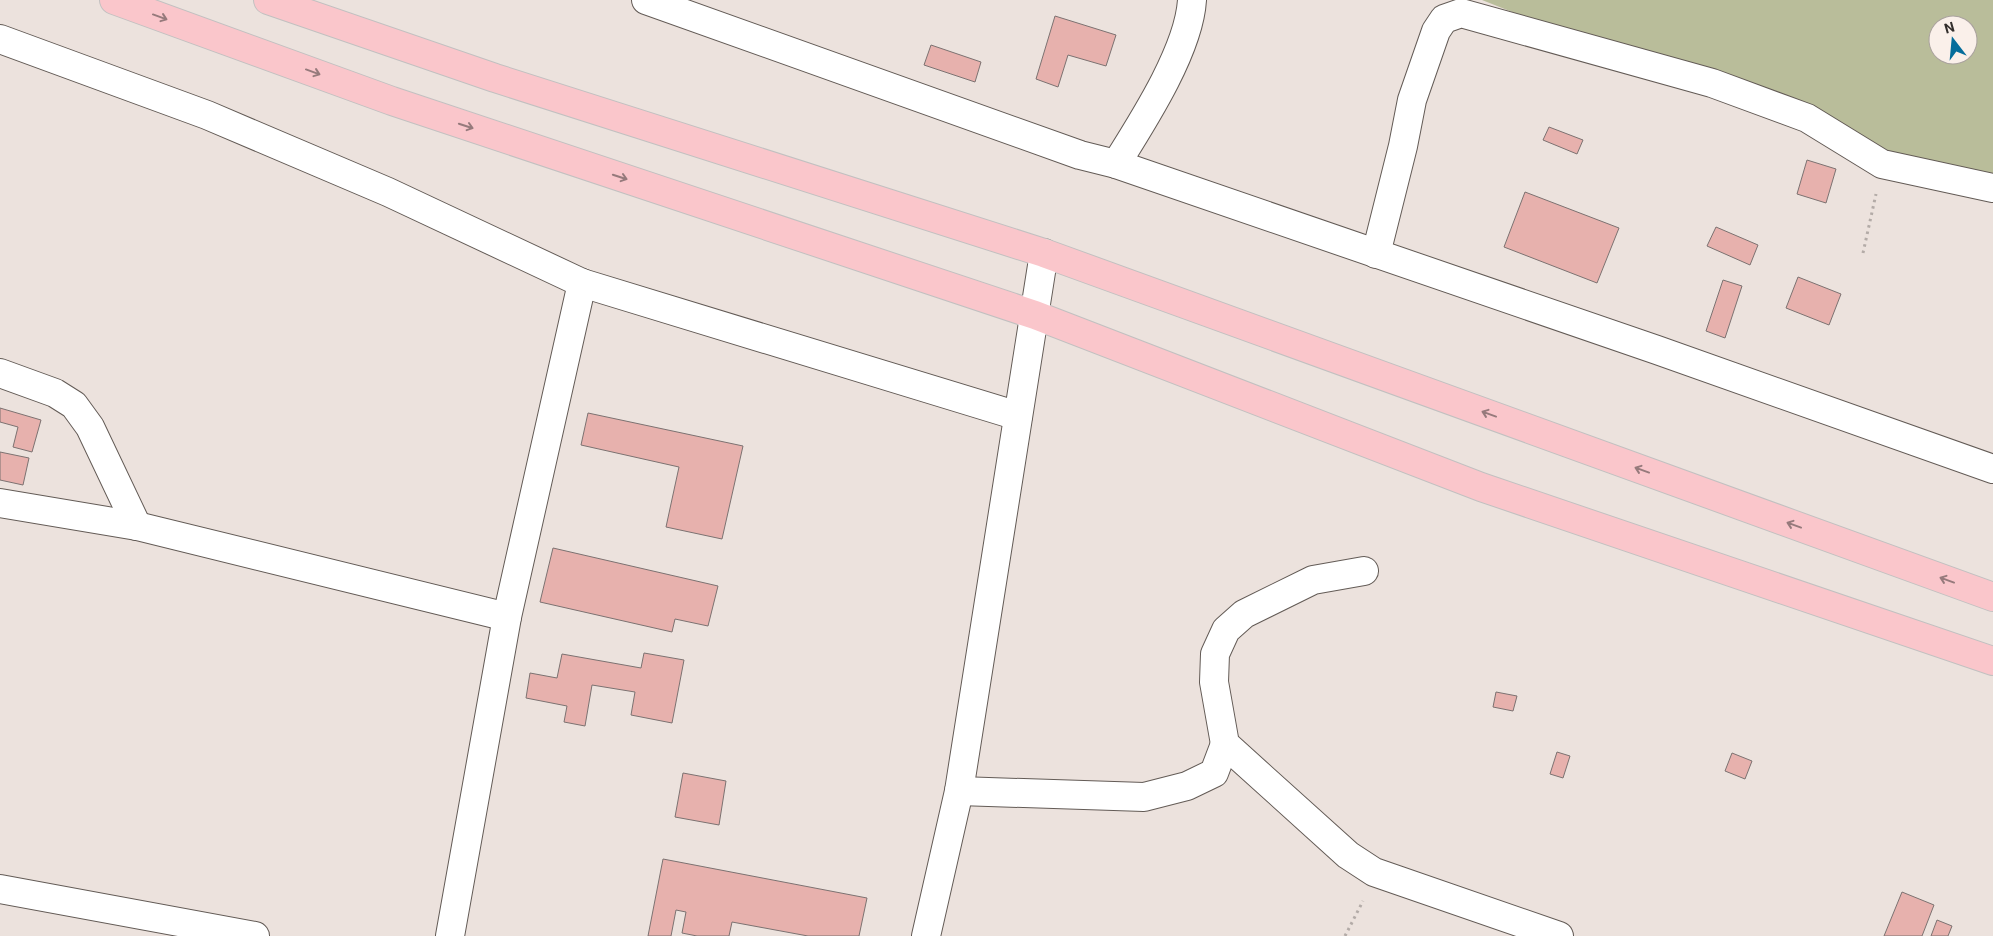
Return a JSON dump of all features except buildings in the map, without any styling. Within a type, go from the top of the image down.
[{"type":"main road","points":[[114,0],[392,101],[1035,315],[1481,487],[1993,661]]},
{"type":"main road","points":[[268,0],[495,78],[1044,253],[1993,597]]},
{"type":"street","points":[[646,0],[1080,155],[1116,164],[1658,350],[1993,469]]},
{"type":"street","points":[[1116,164],[1149,111],[1176,56],[1191,13],[1192,0]]},
{"type":"street","points":[[1376,254],[1403,146],[1412,100],[1436,31],[1444,19],[1461,13],[1712,83],[1807,118],[1882,164],[1993,188]]},
{"type":"street","points":[[0,39],[216,119],[388,192],[582,283],[1018,416]]},
{"type":"street","points":[[926,936],[959,791],[1044,253]]},
{"type":"street","points":[[450,936],[507,617],[582,283]]},
{"type":"street","points":[[0,373],[55,393],[74,405],[90,427],[138,526]]},
{"type":"street","points":[[0,503],[138,526],[507,617]]},
{"type":"street","points":[[959,791],[1144,796],[1187,786],[1214,773],[1225,744],[1214,682],[1215,654],[1226,630],[1244,614],[1313,580],[1364,571]]},
{"type":"street","points":[[1225,744],[1348,855],[1374,872],[1559,936]]},
{"type":"street","points":[[0,889],[255,936]]},
{"type":"path","points":[[1863,253],[1874,211],[1882,164]]},
{"type":"path","points":[[1345,936],[1363,902],[1374,872]]},
{"type":"green space","points":[[1482,0],[1993,0],[1993,175],[1901,155],[1661,71]]}]
